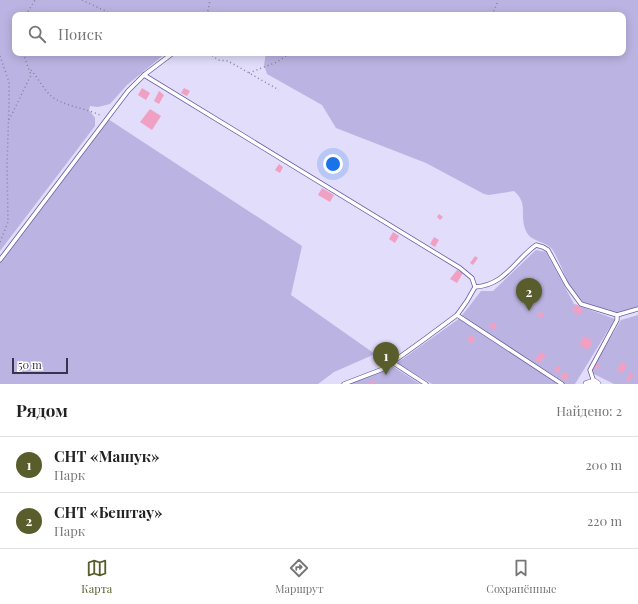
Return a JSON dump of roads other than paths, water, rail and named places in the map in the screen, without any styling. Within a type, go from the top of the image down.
[{"type":"lane","points":[[0,260],[128,91],[144,75],[169,56]]},
{"type":"lane","points":[[144,75],[460,268],[472,278],[475,287],[457,315],[383,368],[344,384]]},
{"type":"lane","points":[[475,287],[487,286],[501,278],[536,245],[548,250],[567,285],[581,304],[618,315],[638,309]]},
{"type":"lane","points":[[457,315],[562,384]]},
{"type":"lane","points":[[593,383],[590,370],[617,320],[618,315]]},
{"type":"lane","points":[[392,362],[426,384]]},
{"type":"place","name":"СНТ «Бештау»","points":[[529,311]]},
{"type":"place","name":"СНТ «Машук»","points":[[386,375]]}]
